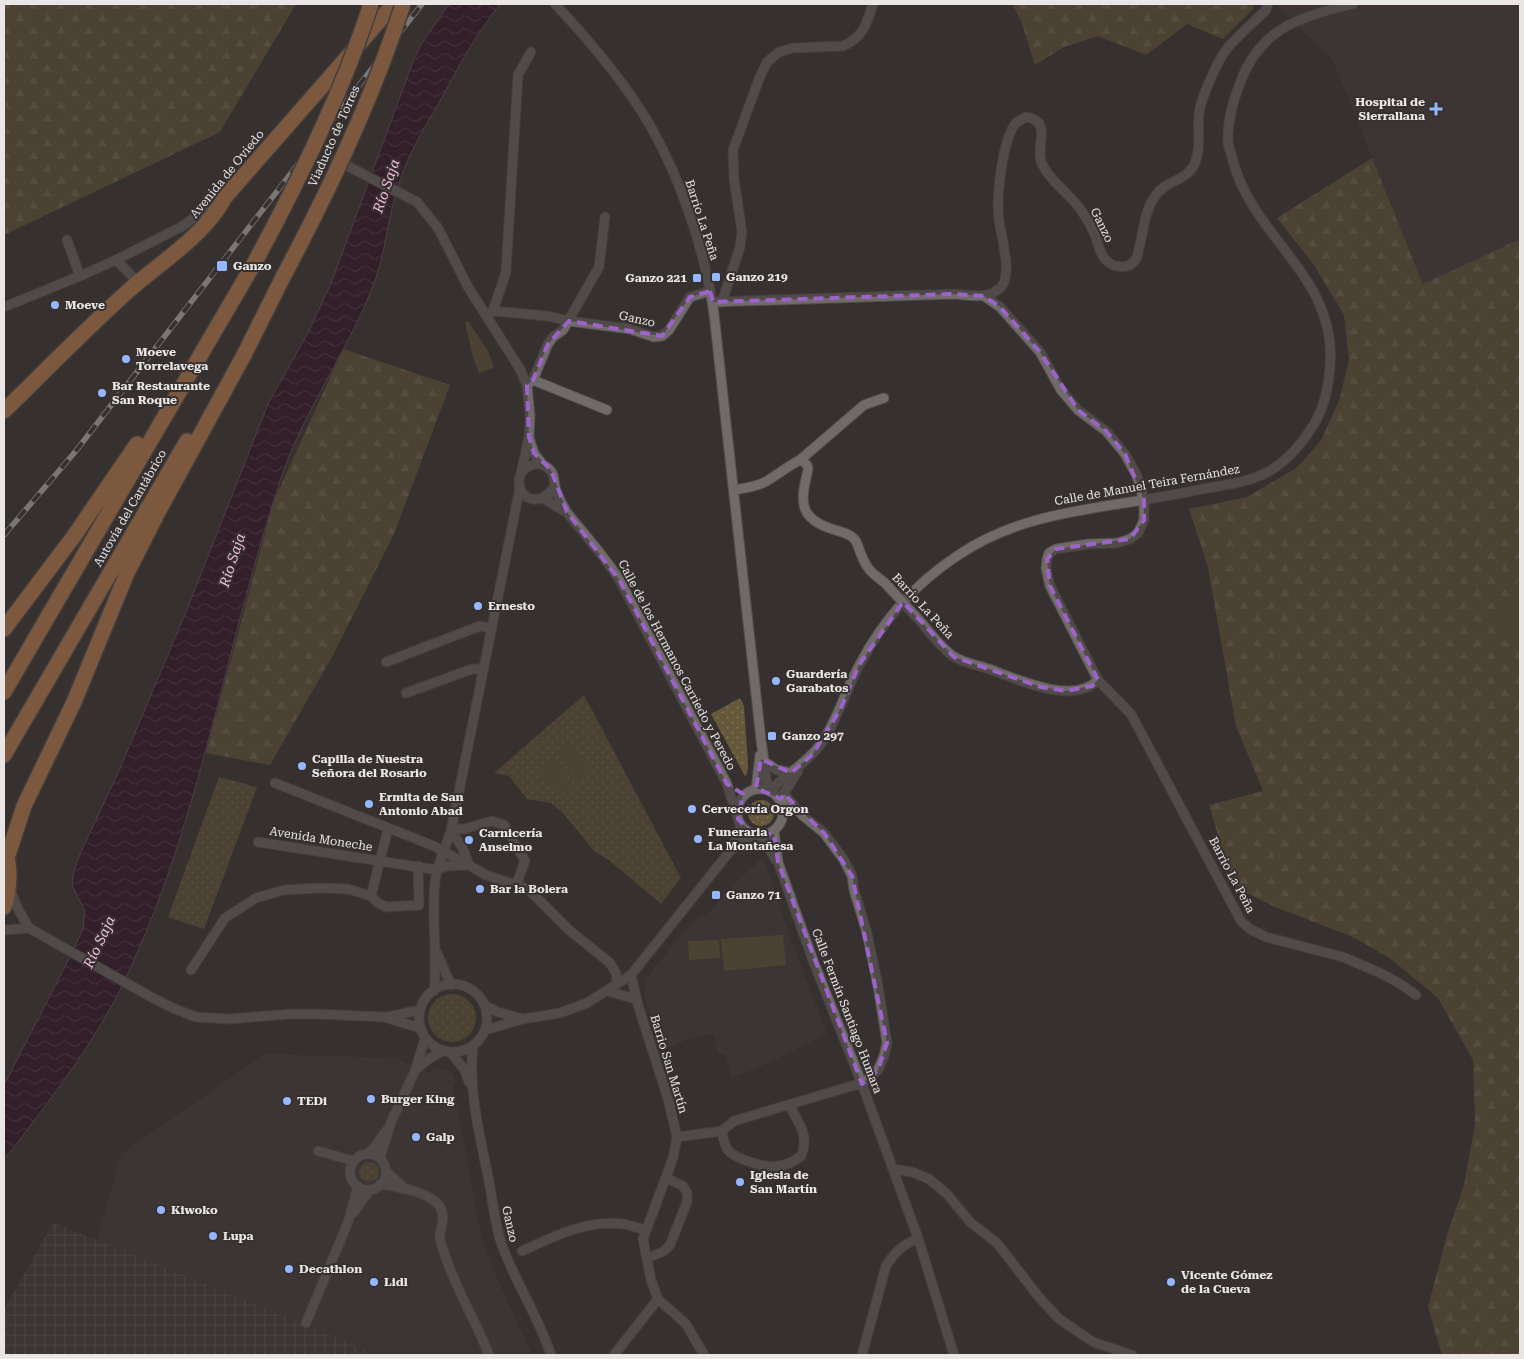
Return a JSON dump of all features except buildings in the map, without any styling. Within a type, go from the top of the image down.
[{"type":"highway","name":"Viaducto de Torres","points":[[254,263],[284,208],[320,134],[371,4]]},
{"type":"highway","name":"Avenida de Oviedo","points":[[4,411],[137,283],[202,228],[217,211],[225,196],[394,4]]},
{"type":"highway","name":"Viaducto de Torres","points":[[283,277],[349,143],[376,79],[403,4]]},
{"type":"highway","points":[[4,629],[110,486],[254,263]]},
{"type":"highway","name":"Autovía del Cantábrico","points":[[4,692],[254,263]]},
{"type":"highway","points":[[4,907],[9,887],[6,852],[24,806],[74,702],[126,573],[244,355],[283,277]]},
{"type":"highway","name":"Autovía del Cantábrico","points":[[4,755],[283,277]]},
{"type":"street","name":"Barrio La Peña","points":[[555,4],[594,46],[628,92],[655,134],[681,192],[700,248],[710,291],[717,302],[734,490],[761,740],[769,791]]},
{"type":"street","points":[[873,4],[868,22],[862,33],[849,44],[843,46],[792,48],[779,52],[767,62],[758,79],[733,150],[734,179],[742,232],[740,247],[717,302],[954,294],[984,296],[1000,307],[1040,352],[1061,390],[1078,410],[1106,431],[1125,454],[1137,476],[1144,500]]},
{"type":"street","name":"Ganzo","points":[[984,296],[1001,287],[1007,275],[998,218],[998,186],[1006,144],[1016,123],[1026,117],[1032,118],[1037,122],[1042,132],[1039,153],[1042,164],[1083,212],[1094,231],[1103,257],[1116,266],[1130,265],[1136,260],[1144,217],[1157,192],[1181,178],[1193,167],[1199,150],[1200,111],[1216,68],[1226,50],[1266,10],[1268,4]]},
{"type":"street","name":"Calle de Manuel Teira Fernández","points":[[769,791],[801,766],[824,739],[841,708],[859,665],[892,613],[919,585],[937,570],[980,541],[1011,527],[1055,514],[1237,483],[1272,470],[1301,443],[1318,417],[1329,384],[1332,349],[1326,316],[1315,292],[1257,212],[1237,177],[1228,142],[1232,103],[1247,63],[1275,32],[1308,15],[1353,4]]},
{"type":"street","points":[[490,313],[506,272],[518,75],[531,52]]},
{"type":"street","points":[[335,160],[417,202],[438,228],[468,287],[490,313],[520,369],[530,383],[607,410]]},
{"type":"street","points":[[4,307],[116,260],[183,226],[210,204],[225,196]]},
{"type":"street","points":[[434,991],[436,950],[435,883],[437,870],[451,830],[520,487],[529,437],[530,383],[548,344],[553,337],[563,330],[569,321],[572,311],[599,267],[605,217]]},
{"type":"street","points":[[67,240],[80,276]]},
{"type":"street","points":[[116,260],[137,283]]},
{"type":"street","name":"Ganzo","points":[[490,313],[547,316],[569,321],[630,329],[654,337],[662,336],[674,324],[690,297],[710,291]]},
{"type":"street","points":[[734,490],[765,482],[800,460],[864,405],[884,398]]},
{"type":"street","points":[[514,515],[524,504],[550,494],[554,487],[555,478],[551,470],[534,453],[529,437]]},
{"type":"street","name":"Barrio La Peña","points":[[800,460],[808,466],[802,503],[809,516],[827,528],[850,535],[856,540],[869,572],[885,583],[954,657],[1041,688],[1066,691],[1083,690],[1092,686],[1098,680]]},
{"type":"street","points":[[521,473],[525,468],[534,464],[543,464]]},
{"type":"street","points":[[520,487],[529,498],[540,499]]},
{"type":"street","name":"Calle de los Hermanos Carriedo y Peredo","points":[[554,487],[567,512],[605,558],[623,585],[727,784],[732,800],[738,806]]},
{"type":"street","name":"Calle de los Hermanos Carriedo y Peredo","points":[[540,499],[567,512]]},
{"type":"street","name":"Barrio La Peña","points":[[1144,500],[1144,520],[1138,533],[1130,539],[1117,543],[1088,544],[1056,549],[1049,553],[1047,560],[1046,568],[1050,586],[1098,680],[1131,714],[1241,921],[1250,929],[1266,936],[1343,957],[1380,973],[1416,995]]},
{"type":"street","points":[[386,662],[480,626],[491,628]]},
{"type":"street","points":[[406,692],[472,669],[482,669]]},
{"type":"street","name":"Barrio La Peña","points":[[756,789],[761,740]]},
{"type":"street","points":[[765,762],[777,770],[791,773]]},
{"type":"street","name":"Calle de Manuel Teira Fernández","points":[[782,797],[801,766]]},
{"type":"street","name":"Avenida Moneche","points":[[275,783],[388,829],[445,848],[486,875],[528,889],[569,930],[610,963],[616,974],[617,984]]},
{"type":"street","name":"Calle de los Hermanos Carriedo y Peredo","points":[[727,784],[745,794]]},
{"type":"street","points":[[677,1137],[722,1131],[734,1121],[862,1084],[878,1070],[884,1056],[887,1043],[878,986],[852,876],[844,860],[824,833],[782,797],[769,791],[756,789],[745,794],[738,806],[738,819],[741,826],[756,834],[768,834],[774,831],[781,821],[783,814],[782,797]]},
{"type":"street","points":[[451,830],[464,829],[492,821],[501,822],[526,861],[516,885]]},
{"type":"street","points":[[485,1030],[523,1019],[560,1013],[587,1003],[631,975],[733,847],[741,826]]},
{"type":"street","points":[[380,861],[388,829]]},
{"type":"street","points":[[451,830],[462,848],[469,865]]},
{"type":"street","name":"Calle Fermín Santiago Humara","points":[[774,831],[778,862],[814,963],[862,1084],[918,1238],[954,1355]]},
{"type":"street","points":[[733,847],[756,834]]},
{"type":"street","name":"Calle Fermín Santiago Humara","points":[[756,834],[778,862]]},
{"type":"street","name":"Avenida Moneche","points":[[258,842],[437,870],[446,866],[469,865]]},
{"type":"street","name":"Avenida Moneche","points":[[445,848],[462,848]]},
{"type":"street","name":"Avenida Moneche","points":[[371,896],[380,861]]},
{"type":"street","points":[[191,970],[225,918],[256,898],[284,890],[319,888],[348,890],[371,896],[378,903],[386,907],[419,905],[418,866]]},
{"type":"street","points":[[9,887],[18,909],[29,928],[151,997],[188,1014],[205,1018],[229,1019],[290,1014],[384,1018],[420,1028]]},
{"type":"street","points":[[4,930],[29,928]]},
{"type":"street","points":[[436,950],[451,984]]},
{"type":"street","name":"Barrio San Martín","points":[[631,975],[636,999],[668,1099],[677,1137],[673,1158],[643,1239],[651,1280],[658,1299]]},
{"type":"street","points":[[415,1070],[430,1058],[447,1052],[462,1051],[473,1046],[485,1030],[487,1016],[480,998],[474,991],[451,984],[434,991],[425,999],[420,1010],[420,1028],[425,1038],[432,1046],[447,1052]]},
{"type":"street","points":[[607,991],[636,999]]},
{"type":"street","points":[[484,1005],[498,1012],[523,1019]]},
{"type":"street","points":[[384,1018],[420,1010]]},
{"type":"street","points":[[380,1158],[392,1122],[415,1070],[425,1038]]},
{"type":"street","name":"Ganzo","points":[[473,1046],[471,1063],[472,1089],[502,1245],[536,1316],[551,1355]]},
{"type":"street","name":"Ganzo","points":[[447,1052],[464,1069],[472,1089]]},
{"type":"street","points":[[722,1131],[728,1150],[741,1159],[764,1167],[774,1167],[787,1163],[801,1156],[805,1139],[804,1133],[789,1105]]},
{"type":"street","points":[[370,1190],[358,1186],[352,1179],[350,1167],[354,1161],[374,1148],[392,1122]]},
{"type":"street","points":[[350,1173],[344,1166],[321,1152],[354,1161]]},
{"type":"street","points":[[348,1222],[364,1196],[384,1179],[386,1171],[380,1158],[367,1154]]},
{"type":"street","points":[[893,1169],[912,1172],[929,1179],[947,1194],[971,1223],[997,1243],[1038,1296],[1064,1322],[1093,1342],[1132,1355]]},
{"type":"street","points":[[386,1171],[404,1188]]},
{"type":"street","points":[[648,1258],[664,1251],[670,1245],[687,1202],[683,1186],[666,1178]]},
{"type":"street","points":[[380,1184],[404,1188],[430,1198],[441,1209],[443,1219],[440,1235],[442,1247],[454,1280],[489,1355]]},
{"type":"street","points":[[306,1323],[348,1222],[358,1186]]},
{"type":"street","name":"Ganzo","points":[[522,1251],[562,1233],[585,1226],[615,1223],[645,1230]]},
{"type":"street","points":[[862,1355],[886,1266],[901,1246],[918,1238]]},
{"type":"street","points":[[614,1355],[658,1299],[686,1324],[704,1355]]},
{"type":"highlighted area","points":[[710,291],[713,302],[954,294],[984,296],[1000,307],[1040,352],[1078,410],[1106,431],[1125,454],[1144,500],[1144,520],[1130,539],[1056,549],[1047,559],[1050,586],[1098,680],[1092,686],[1066,691],[1041,687],[954,657],[903,602],[859,665],[841,708],[813,754],[791,773],[761,759],[756,788],[781,799],[784,794],[824,833],[852,876],[887,1043],[878,1070],[862,1084],[778,862],[774,834],[753,834],[738,819],[743,794],[727,784],[620,581],[567,512],[551,470],[534,453],[529,437],[527,385],[533,380],[548,344],[569,321],[662,336],[690,297]]},
{"type":"shaded area","name":"Hospital de Sierrallana","points":[[1275,4],[1520,4],[1520,239],[1423,284],[1333,60]]},
{"type":"shaded area","points":[[760,860],[763,860],[765,863],[789,935],[827,1034],[769,1063],[732,1077],[725,1054],[718,1054],[714,1034],[690,1038],[661,1051],[645,998],[645,986],[647,978],[680,936],[700,916],[707,915],[725,893]]},
{"type":"shaded area","points":[[265,1054],[396,1058],[428,1073],[437,1068],[451,1071],[456,1081],[453,1084],[481,1236],[494,1271],[532,1355],[379,1355],[97,1240],[121,1154]]},
{"type":"shaded area","points":[[53,1223],[379,1355],[4,1355],[4,1310]]},
{"type":"green space","points":[[4,4],[296,4],[220,132],[4,235]]},
{"type":"green space","points":[[1012,4],[1253,4],[1253,9],[1223,39],[1187,24],[1146,55],[1098,36],[1064,47],[1035,65],[1021,21]]},
{"type":"green space","points":[[1372,158],[1423,284],[1520,239],[1520,1355],[1442,1355],[1428,1307],[1447,1235],[1464,1185],[1475,1124],[1473,1060],[1438,998],[1391,959],[1353,937],[1275,907],[1236,888],[1209,805],[1263,791],[1236,726],[1208,567],[1189,509],[1247,497],[1298,467],[1321,440],[1339,401],[1349,360],[1344,315],[1314,265],[1277,218]]},
{"type":"green space","points":[[468,321],[488,351],[494,367],[479,373],[473,357],[465,322]]},
{"type":"green space","points":[[343,349],[450,385],[394,534],[332,657],[270,765],[206,753],[273,503]]},
{"type":"green space","points":[[1520,577],[1520,654],[1494,631]]},
{"type":"green space","points":[[584,695],[681,878],[661,904],[610,861],[594,851],[562,812],[551,803],[527,799],[509,776],[494,773]]},
{"type":"green space","points":[[740,698],[744,706],[748,765],[745,776],[711,714]]},
{"type":"green space","points":[[569,742],[591,768],[578,779],[556,753]]},
{"type":"green space","points":[[551,758],[573,784],[560,795],[538,769]]},
{"type":"green space","points":[[219,777],[257,787],[204,929],[168,917]]},
{"type":"green space","points":[[761,800],[770,804],[774,813],[770,822],[761,826],[752,822],[748,813],[752,804]]},
{"type":"green space","points":[[783,935],[786,965],[724,971],[721,939]]},
{"type":"green space","points":[[719,940],[720,958],[689,960],[688,941]]},
{"type":"green space","points":[[447,994],[457,994],[469,1001],[476,1013],[476,1023],[469,1035],[457,1042],[447,1042],[439,1038],[432,1031],[428,1023],[428,1013],[432,1005],[439,998]]},
{"type":"green space","points":[[369,1162],[376,1165],[379,1172],[376,1179],[369,1182],[362,1179],[359,1172],[362,1165]]},
{"type":"water","name":"Río Saja","points":[[449,4],[500,4],[468,51],[411,153],[394,199],[381,262],[373,286],[351,334],[291,450],[245,599],[213,724],[177,848],[155,909],[130,969],[118,995],[89,1044],[39,1115],[4,1160],[4,1085],[83,929],[85,911],[72,885],[79,856],[118,773],[186,612],[268,404],[309,331],[332,281],[414,59],[422,43]]},
{"type":"railway","points":[[4,535],[75,452],[422,4]]},
{"type":"place","name":"Hospital de Sierrallana","points":[[1436,109]]},
{"type":"place","name":"Ganzo","points":[[222,266]]},
{"type":"place","name":"Ganzo 219","points":[[716,277]]},
{"type":"place","name":"Ganzo 221","points":[[697,278]]},
{"type":"place","name":"Moeve","points":[[55,305]]},
{"type":"place","name":"Moeve Torrelavega","points":[[126,359]]},
{"type":"place","name":"Bar Restaurante San Roque","points":[[102,393]]},
{"type":"place","name":"Ernesto","points":[[478,606]]},
{"type":"place","name":"Guardería Garabatos","points":[[776,681]]},
{"type":"place","name":"Ganzo 297","points":[[772,736]]},
{"type":"place","name":"Capilla de Nuestra Señora del Rosario","points":[[302,766]]},
{"type":"place","name":"Ermita de San Antonio Abad","points":[[369,804]]},
{"type":"place","name":"Cervecería Orgon","points":[[692,809]]},
{"type":"place","name":"Funeraria La Montañesa","points":[[698,839]]},
{"type":"place","name":"Carnicería Anselmo","points":[[469,840]]},
{"type":"place","name":"Bar la Bolera","points":[[480,889]]},
{"type":"place","name":"Ganzo 71","points":[[716,895]]},
{"type":"place","name":"Burger King","points":[[371,1099]]},
{"type":"place","name":"TEDi","points":[[287,1101]]},
{"type":"place","name":"Galp","points":[[416,1137]]},
{"type":"place","name":"Iglesia de San Martín","points":[[740,1182]]},
{"type":"place","name":"Kiwoko","points":[[161,1210]]},
{"type":"place","name":"Lupa","points":[[213,1236]]},
{"type":"place","name":"Decathlon","points":[[289,1269]]},
{"type":"place","name":"Lidl","points":[[374,1282]]},
{"type":"place","name":"Vicente Gómez de la Cueva","points":[[1171,1282]]}]
